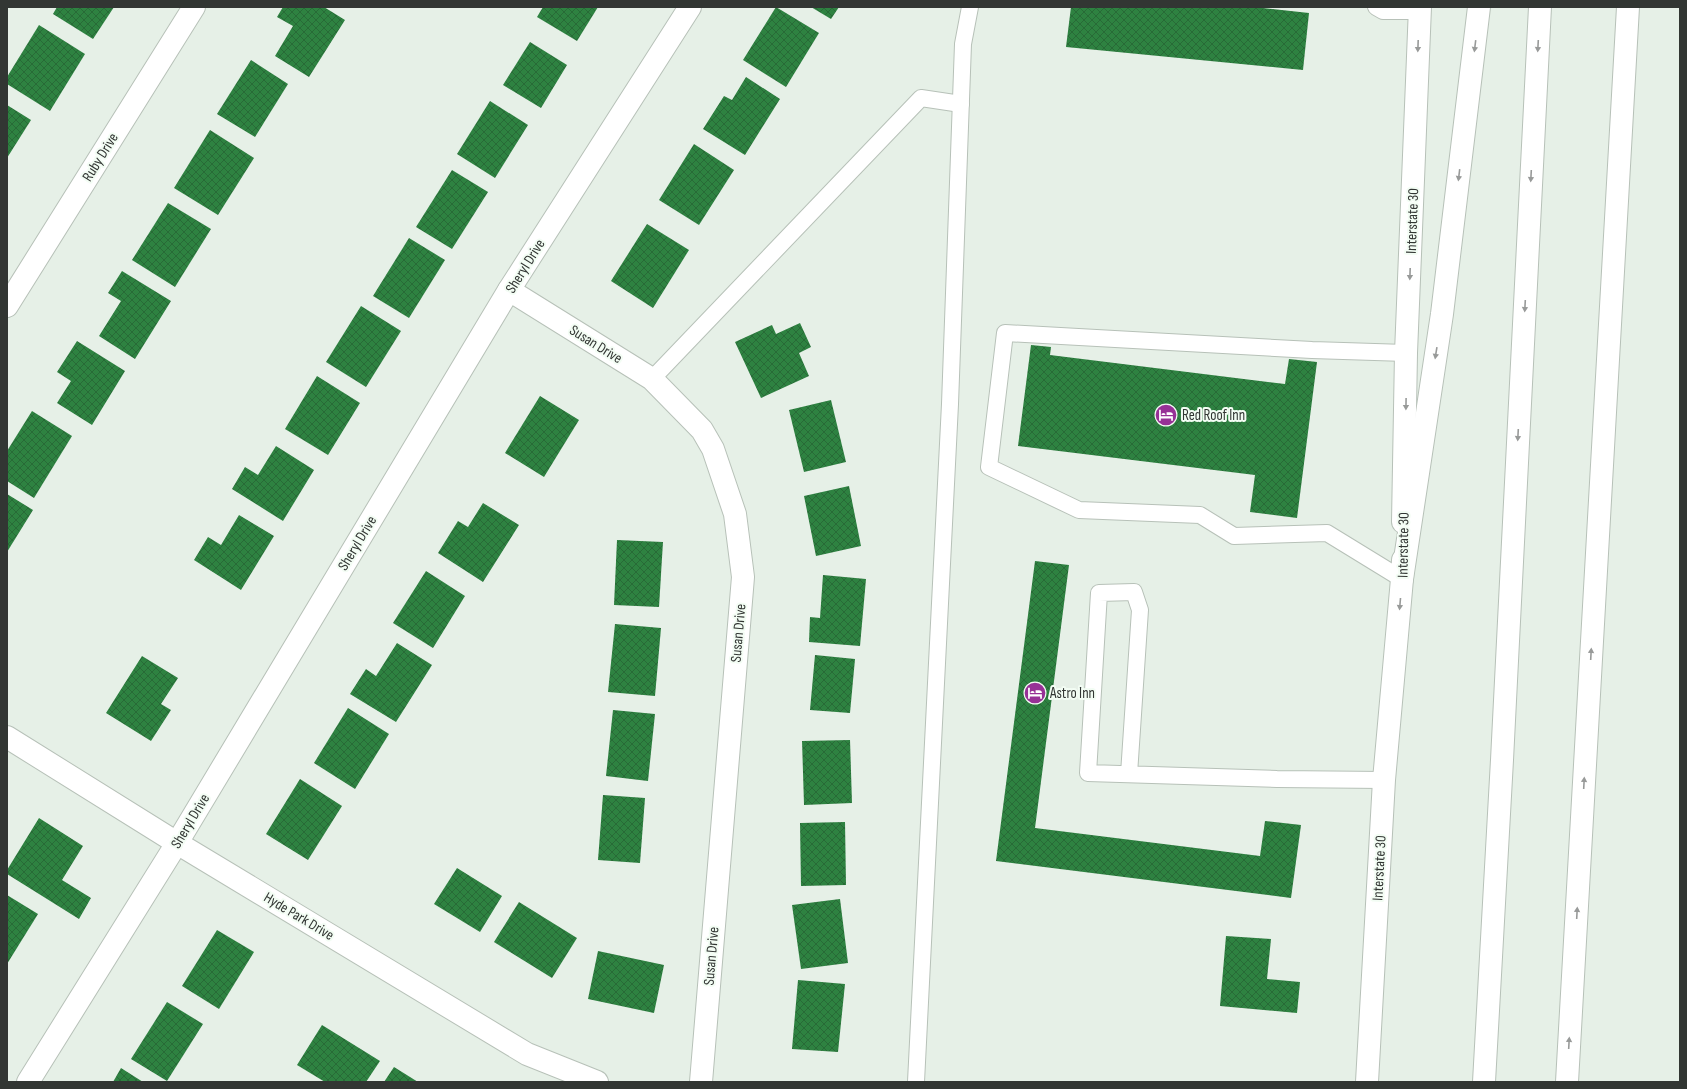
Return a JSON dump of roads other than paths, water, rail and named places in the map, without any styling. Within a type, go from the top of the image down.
[{"type":"main road","name":"Ruby Drive","points":[[7,306],[194,7]]},
{"type":"main road","name":"Sheryl Drive","points":[[28,1082],[178,843],[509,290],[690,7]]},
{"type":"main road","points":[[1402,579],[1442,314],[1479,7]]},
{"type":"main road","points":[[1484,1082],[1502,768],[1540,7]]},
{"type":"main road","points":[[1567,1082],[1628,7]]},
{"type":"main road","name":"Interstate 30","points":[[1367,1082],[1384,780],[1402,579],[1406,352],[1420,9]]},
{"type":"main road","name":"Susan Drive","points":[[509,290],[652,379],[702,430],[713,449],[735,514],[743,577],[701,1082]]},
{"type":"main road","name":"Hyde Park Drive","points":[[7,737],[178,843],[527,1054],[597,1082]]},
{"type":"lane","points":[[916,1082],[950,404],[963,44],[970,7]]},
{"type":"lane","points":[[1376,7],[1383,11],[1420,9]]},
{"type":"lane","points":[[652,379],[921,98],[961,104]]},
{"type":"lane","points":[[1402,579],[1327,533],[1234,536],[1200,515],[1079,510],[989,468],[1005,333],[1312,350],[1406,352]]},
{"type":"lane","points":[[1129,774],[1140,610],[1134,592],[1099,593],[1088,773],[1277,779],[1384,780]]},
{"type":"place","name":"Red Roof Inn","points":[[1166,415]]},
{"type":"place","name":"Astro Inn","points":[[1035,693]]}]
